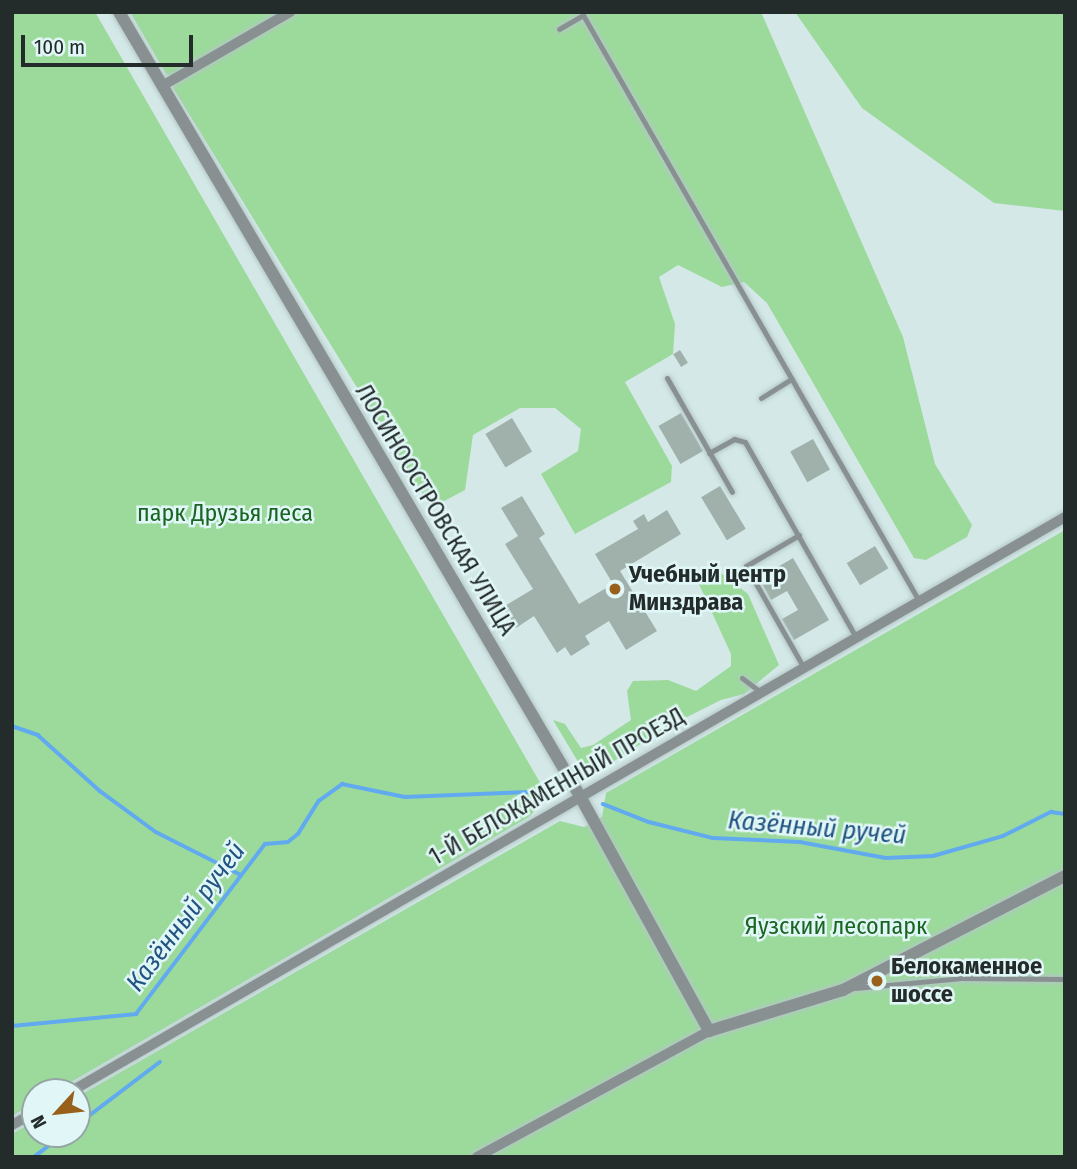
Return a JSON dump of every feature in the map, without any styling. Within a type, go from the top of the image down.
[{"type":"street","name":"ЛОСИНООСТРОВСКАЯ УЛИЦА","points":[[119,12],[581,798],[709,1031]]},
{"type":"street","points":[[162,86],[290,12]]},
{"type":"street","name":"1-Й БЕЛОКАМЕННЫЙ ПРОЕЗД","points":[[91,1080],[1065,517]]},
{"type":"street","points":[[477,1157],[709,1031],[843,990],[1065,876]]},
{"type":"lane","points":[[559,29],[583,15],[919,601]]},
{"type":"lane","points":[[667,378],[732,492]]},
{"type":"lane","points":[[761,398],[792,379]]},
{"type":"lane","points":[[709,453],[734,439],[745,442],[856,638]]},
{"type":"lane","points":[[799,535],[746,566],[804,668]]},
{"type":"lane","points":[[742,678],[762,693]]},
{"type":"lane","points":[[843,990],[962,978],[1065,979]]},
{"type":"green space","name":"парк Друзья леса","points":[[12,12],[95,12],[542,786],[540,805],[529,817],[78,1078],[21,1078],[21,1111],[12,1116]]},
{"type":"green space","points":[[130,12],[761,12],[903,337],[935,464],[972,525],[967,537],[926,560],[914,558],[767,303],[744,282],[722,287],[678,265],[659,277],[675,324],[673,354],[625,382],[672,466],[671,482],[575,534],[541,474],[578,451],[581,429],[555,408],[520,408],[473,435],[465,490],[431,508],[173,88],[177,78],[166,74]]},
{"type":"green space","points":[[795,12],[1065,12],[1065,211],[994,203],[862,108]]},
{"type":"green space","name":"Яузский лесопарк","points":[[1065,530],[1065,1157],[12,1157],[12,1134],[21,1129],[21,1148],[91,1148],[91,1089],[560,821],[584,827],[602,817],[606,793]]},
{"type":"green space","points":[[716,569],[748,594],[779,665],[744,694],[721,700],[667,727],[597,772],[583,770],[553,720],[565,724],[581,748],[593,745],[631,720],[627,691],[633,681],[668,680],[696,691],[731,666],[731,654],[698,582],[700,576]]},
{"type":"building","points":[[680,350],[688,363],[681,367],[673,354]]},
{"type":"building","points":[[681,413],[703,451],[680,464],[658,426]]},
{"type":"building","points":[[512,418],[532,451],[506,467],[485,434]]},
{"type":"building","points":[[813,439],[830,470],[807,482],[790,452]]},
{"type":"building","points":[[720,486],[746,529],[727,540],[701,497]]},
{"type":"building","points":[[522,496],[545,534],[539,538],[579,604],[613,584],[595,554],[638,529],[633,521],[644,514],[648,522],[667,510],[681,534],[620,571],[657,631],[626,650],[609,621],[585,636],[590,644],[571,656],[565,647],[557,653],[534,616],[516,628],[503,607],[533,589],[505,544],[518,536],[501,508]]},
{"type":"building","points":[[875,546],[888,568],[860,585],[847,563]]},
{"type":"building","points":[[793,558],[829,620],[794,640],[782,619],[798,610],[787,591],[771,600],[759,578]]},
{"type":"waterway","points":[[12,726],[38,735],[100,791],[156,832],[241,875]]},
{"type":"waterway","name":"Казённый ручей","points":[[12,1026],[136,1014],[265,844],[288,842],[298,834],[319,801],[342,784],[405,797],[531,792]]},
{"type":"waterway","name":"Казённый ручей","points":[[603,804],[649,822],[713,838],[800,842],[886,858],[933,856],[1003,836],[1051,812],[1065,814]]},
{"type":"waterway","points":[[91,1114],[160,1062]]},
{"type":"waterway","points":[[34,1157],[46,1148]]},
{"type":"place","name":"Учебный центр Минздрава","points":[[615,589]]},
{"type":"place","name":"Белокаменное шоссе","points":[[877,981]]}]
